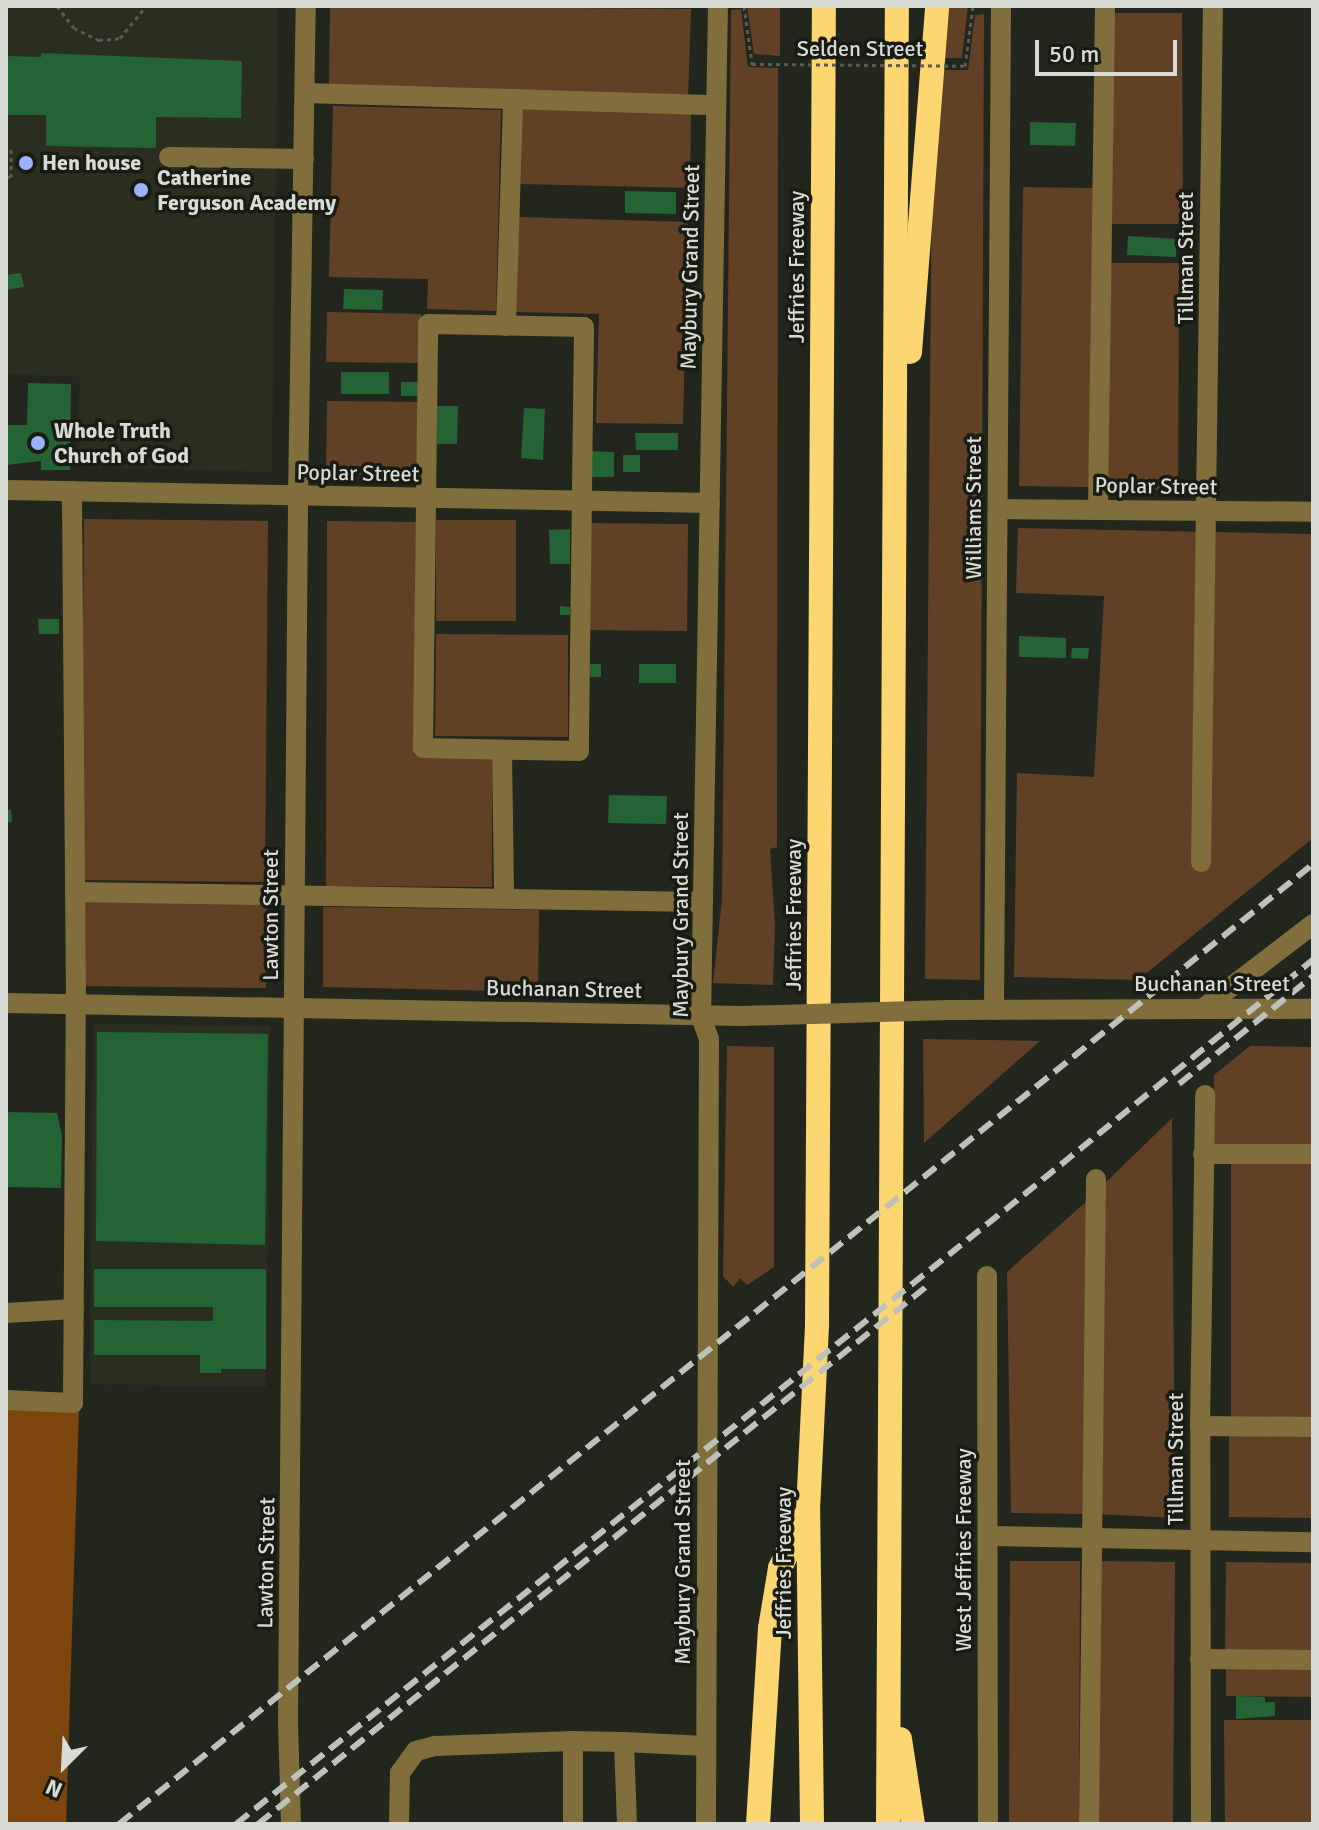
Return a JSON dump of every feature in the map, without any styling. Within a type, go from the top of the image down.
[{"type":"highway","name":"Jeffries Freeway","points":[[812,1824],[808,1510],[817,1307],[824,6]]},
{"type":"highway","points":[[888,1824],[897,6]]},
{"type":"highway","points":[[895,554],[937,6]]},
{"type":"highway","points":[[758,1824],[770,1628],[780,1568],[808,1510]]},
{"type":"highway","points":[[889,1672],[913,1824]]},
{"type":"street","name":"Lawton Street","points":[[291,1824],[288,1722],[298,496],[306,6]]},
{"type":"street","name":"Maybury Grand Street","points":[[706,1824],[709,1039],[701,1017],[718,6]]},
{"type":"street","name":"Williams Street","points":[[994,1010],[1001,6]]},
{"type":"street","points":[[1098,510],[1105,6]]},
{"type":"street","name":"Tillman Street","points":[[1201,862],[1213,6]]},
{"type":"street","points":[[305,93],[716,105]]},
{"type":"street","points":[[506,326],[513,99]]},
{"type":"street","points":[[169,157],[304,159]]},
{"type":"street","points":[[428,324],[584,327],[579,751],[423,748],[427,498],[428,324]]},
{"type":"street","name":"Poplar Street","points":[[6,490],[710,503]]},
{"type":"street","points":[[6,1400],[73,1403],[76,1005],[72,491]]},
{"type":"street","name":"Poplar Street","points":[[998,509],[1313,512]]},
{"type":"street","points":[[502,750],[504,898]]},
{"type":"street","points":[[75,892],[703,902]]},
{"type":"street","points":[[1205,1007],[1313,924]]},
{"type":"street","name":"Buchanan Street","points":[[6,1003],[295,1006],[701,1017],[948,1010],[1313,1009]]},
{"type":"street","name":"Tillman Street","points":[[1201,1824],[1200,1426],[1205,1095]]},
{"type":"street","points":[[1203,1154],[1313,1154]]},
{"type":"street","points":[[1089,1824],[1096,1179]]},
{"type":"street","name":"West Jeffries Freeway","points":[[987,1276],[988,1824]]},
{"type":"street","points":[[6,1313],[74,1309]]},
{"type":"street","points":[[1200,1426],[1313,1427]]},
{"type":"street","points":[[989,1536],[1313,1542]]},
{"type":"street","points":[[1200,1659],[1313,1660]]},
{"type":"street","points":[[399,1824],[400,1773],[416,1751],[435,1746],[573,1741],[706,1746]]},
{"type":"street","points":[[573,1741],[573,1824]]},
{"type":"street","points":[[624,1742],[627,1824]]},
{"type":"path","points":[[57,6],[74,28],[99,40],[120,38],[146,6]]},
{"type":"path","name":"Selden Street","points":[[744,6],[752,64],[965,66],[973,6]]},
{"type":"path","points":[[6,177],[11,177],[11,148]]},
{"type":"shaded area","name":"Catherine Ferguson Academy","points":[[6,6],[278,6],[272,472],[76,467],[80,377],[6,374]]},
{"type":"shaded area","points":[[330,6],[691,9],[688,98],[329,85]]},
{"type":"shaded area","points":[[747,6],[780,6],[780,56],[754,54]]},
{"type":"shaded area","points":[[944,6],[968,6],[962,58],[940,58]]},
{"type":"shaded area","points":[[741,9],[748,67],[778,68],[777,847],[770,849],[775,925],[773,985],[713,983],[722,899],[731,10]]},
{"type":"shaded area","points":[[1110,13],[1182,13],[1183,224],[1111,224]]},
{"type":"shaded area","points":[[984,14],[980,980],[925,979],[932,157],[939,70],[968,70],[975,15]]},
{"type":"shaded area","points":[[520,105],[691,109],[690,188],[519,184]]},
{"type":"shaded area","points":[[333,106],[501,110],[496,311],[427,309],[428,279],[329,277]]},
{"type":"shaded area","points":[[1023,187],[1093,188],[1089,487],[1019,486]]},
{"type":"shaded area","points":[[518,217],[688,222],[683,424],[596,423],[599,314],[516,312]]},
{"type":"shaded area","points":[[1108,263],[1179,263],[1178,490],[1108,489]]},
{"type":"shaded area","points":[[327,312],[421,314],[421,363],[326,362]]},
{"type":"shaded area","points":[[327,401],[422,402],[421,475],[326,474]]},
{"type":"shaded area","points":[[84,519],[268,521],[265,882],[81,880]]},
{"type":"shaded area","points":[[436,520],[516,520],[516,621],[436,621]]},
{"type":"shaded area","points":[[327,521],[416,522],[414,755],[492,756],[492,887],[326,886]]},
{"type":"shaded area","points":[[589,523],[688,524],[687,631],[587,630]]},
{"type":"shaded area","points":[[1018,528],[1313,534],[1313,838],[1138,980],[1014,977],[1017,773],[1094,777],[1104,596],[1016,593]]},
{"type":"shaded area","points":[[436,634],[568,635],[568,737],[435,736]]},
{"type":"shaded area","points":[[82,900],[267,902],[266,988],[81,986]]},
{"type":"shaded area","points":[[323,907],[539,910],[538,992],[323,987]]},
{"type":"shaded area","points":[[93,1024],[270,1026],[266,1387],[90,1384]]},
{"type":"shaded area","points":[[923,1039],[1040,1041],[924,1143]]},
{"type":"shaded area","points":[[727,1046],[774,1047],[774,1267],[747,1285],[740,1278],[733,1287],[723,1276]]},
{"type":"shaded area","points":[[1250,1046],[1313,1047],[1313,1150],[1213,1150],[1214,1075]]},
{"type":"shaded area","points":[[1172,1118],[1175,1518],[1099,1514],[1101,1187]]},
{"type":"shaded area","points":[[1231,1159],[1313,1159],[1313,1419],[1231,1419]]},
{"type":"shaded area","points":[[1087,1201],[1083,1514],[1011,1513],[1007,1272]]},
{"type":"shaded area","points":[[6,1408],[79,1410],[66,1824],[6,1824]]},
{"type":"shaded area","points":[[1229,1434],[1313,1435],[1313,1518],[1229,1517]]},
{"type":"shaded area","points":[[1010,1561],[1080,1561],[1079,1824],[1009,1824]]},
{"type":"shaded area","points":[[1096,1561],[1175,1562],[1173,1824],[1094,1824]]},
{"type":"shaded area","points":[[1226,1562],[1313,1563],[1313,1657],[1225,1655]]},
{"type":"shaded area","points":[[1226,1664],[1313,1665],[1313,1697],[1226,1696]]},
{"type":"shaded area","points":[[1224,1720],[1313,1720],[1313,1824],[1225,1824]]},
{"type":"building","points":[[41,53],[242,61],[241,118],[156,117],[156,148],[46,146],[46,115],[6,115],[6,56],[41,57]]},
{"type":"building","points":[[1030,122],[1076,123],[1075,146],[1030,145]]},
{"type":"building","name":"Hen house","points":[[24,157],[33,158],[37,168],[16,168],[16,161],[24,161]]},
{"type":"building","points":[[625,191],[676,192],[676,214],[625,213]]},
{"type":"building","points":[[1128,236],[1177,239],[1176,257],[1127,255]]},
{"type":"building","points":[[21,273],[24,287],[6,290],[6,275]]},
{"type":"building","points":[[344,289],[383,290],[382,310],[343,309]]},
{"type":"building","points":[[341,372],[389,372],[389,394],[341,394]]},
{"type":"building","points":[[401,382],[418,382],[418,396],[401,396]]},
{"type":"building","name":"Whole Truth Church of God","points":[[28,383],[71,384],[70,470],[41,470],[41,461],[6,465],[6,425],[27,425]]},
{"type":"building","points":[[437,406],[458,406],[457,444],[437,444]]},
{"type":"building","points":[[524,408],[545,409],[543,460],[521,458]]},
{"type":"building","points":[[635,433],[678,433],[678,450],[636,450]]},
{"type":"building","points":[[590,451],[614,452],[614,477],[590,477]]},
{"type":"building","points":[[623,455],[640,455],[640,472],[623,472]]},
{"type":"building","points":[[570,529],[570,564],[550,564],[549,530]]},
{"type":"building","points":[[560,606],[570,607],[570,615],[560,615]]},
{"type":"building","points":[[38,619],[59,619],[59,634],[39,634]]},
{"type":"building","points":[[1019,636],[1066,638],[1066,658],[1019,657]]},
{"type":"building","points":[[1072,648],[1089,648],[1088,659],[1071,658]]},
{"type":"building","points":[[590,664],[601,664],[601,677],[590,677]]},
{"type":"building","points":[[639,664],[676,664],[676,683],[639,683]]},
{"type":"building","points":[[609,795],[667,796],[666,824],[608,823]]},
{"type":"building","points":[[6,810],[11,810],[12,822],[6,822]]},
{"type":"building","points":[[97,1032],[268,1034],[265,1245],[96,1241]]},
{"type":"building","points":[[6,1112],[57,1113],[62,1135],[61,1188],[6,1187]]},
{"type":"building","points":[[94,1269],[266,1269],[266,1369],[221,1369],[221,1373],[200,1373],[200,1355],[94,1355],[94,1320],[213,1321],[213,1307],[94,1307]]},
{"type":"building","points":[[1236,1696],[1265,1697],[1265,1702],[1275,1702],[1275,1716],[1236,1719]]},
{"type":"railway","points":[[119,1824],[1313,864]]},
{"type":"railway","points":[[236,1824],[1313,960]]},
{"type":"railway","points":[[1179,1084],[1313,976]]},
{"type":"railway","points":[[258,1824],[926,1287]]},
{"type":"place","name":"Hen house","points":[[26,163]]},
{"type":"place","name":"Catherine Ferguson Academy","points":[[141,190]]},
{"type":"place","name":"Whole Truth Church of God","points":[[38,443]]}]
